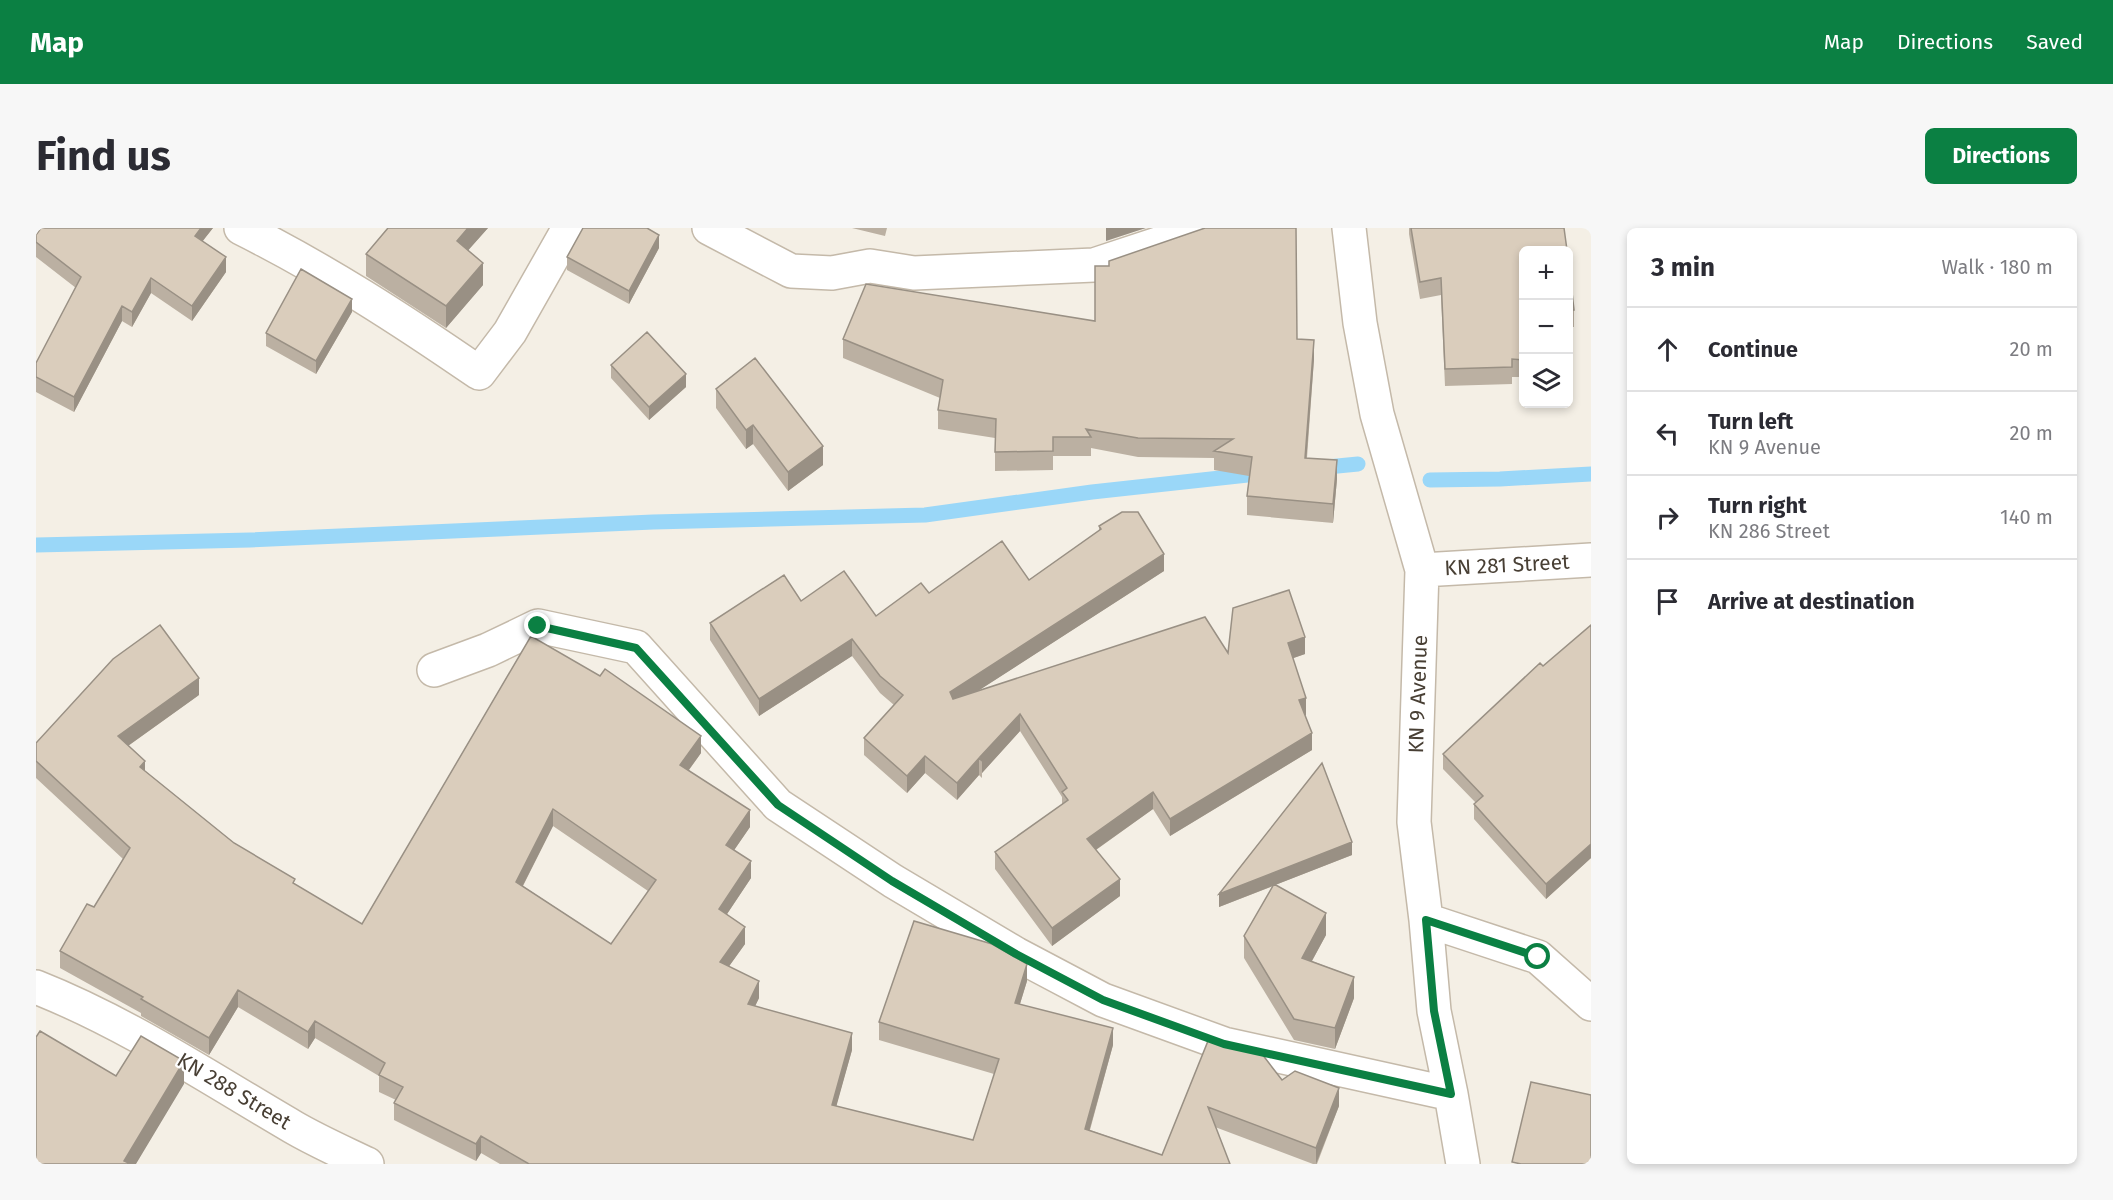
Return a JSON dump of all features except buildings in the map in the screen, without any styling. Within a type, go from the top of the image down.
[{"type":"street","points":[[241,228],[297,256],[406,323],[479,374],[510,332],[569,228]]},
{"type":"street","points":[[709,228],[791,271],[832,273],[870,266],[914,273],[1095,265],[1206,228]]},
{"type":"street","name":"KN 9 Avenue","points":[[1349,228],[1360,323],[1377,414],[1422,570],[1414,822],[1434,1011],[1463,1164]]},
{"type":"street","name":"KN 281 Street","points":[[1422,570],[1591,560]]},
{"type":"street","points":[[434,670],[488,650],[538,626],[636,648],[778,805],[892,881],[1016,954],[1103,1000],[1224,1044],[1451,1094]]},
{"type":"street","points":[[1426,920],[1538,957],[1591,1004]]},
{"type":"street","name":"KN 288 Street","points":[[36,987],[65,999],[158,1046],[296,1129],[367,1164]]},
{"type":"waterway","points":[[1317,468],[1358,464]]},
{"type":"waterway","points":[[36,545],[250,540],[653,522],[925,515],[1092,492],[1266,473]]},
{"type":"waterway","points":[[1430,480],[1591,474]]},
{"type":"route","points":[[538,626],[636,648],[778,805],[892,881],[1016,954],[1103,1000],[1224,1044],[1451,1094],[1434,1011],[1426,920],[1538,957]]}]
